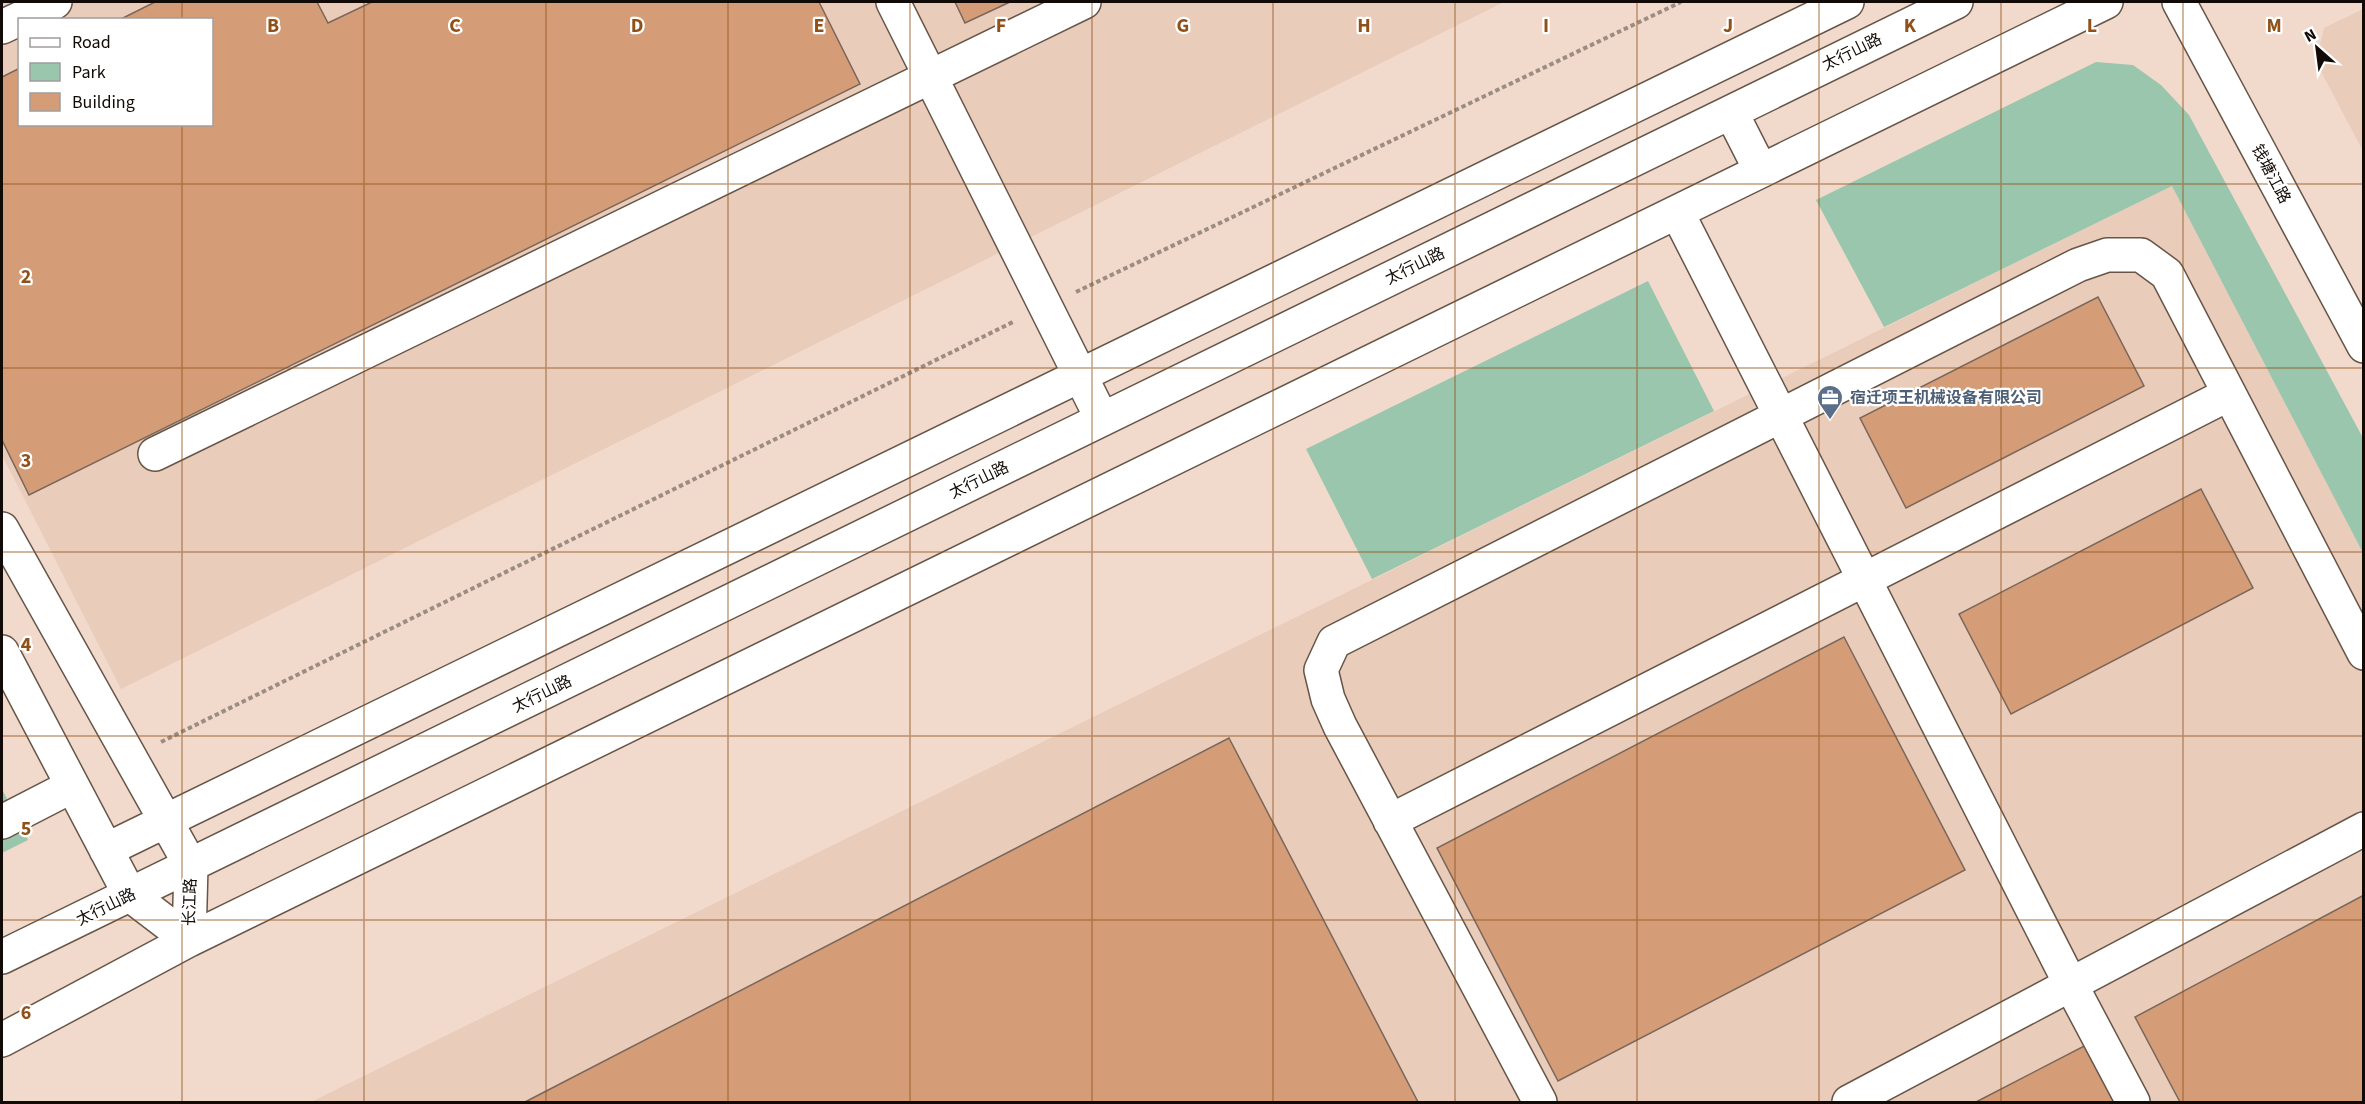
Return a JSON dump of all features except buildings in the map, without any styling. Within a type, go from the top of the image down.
[{"type":"street","points":[[21,18],[55,2]]},
{"type":"street","points":[[893,2],[1102,419]]},
{"type":"street","points":[[155,454],[1084,2]]},
{"type":"street","points":[[106,850],[1847,2]]},
{"type":"street","name":"太行山路","points":[[2,957],[1956,2]]},
{"type":"street","points":[[2,1040],[189,940],[2106,2]]},
{"type":"street","name":"钱塘江路","points":[[2179,2],[2364,346]]},
{"type":"street","points":[[2,27],[18,19]]},
{"type":"street","points":[[1731,112],[1761,171]]},
{"type":"street","points":[[1677,212],[2071,985],[2133,1102]]},
{"type":"street","points":[[1540,1102],[1390,821],[1328,699],[1321,670],[1334,642],[2078,265],[2107,255],[2141,255],[2167,274],[2364,653]]},
{"type":"street","points":[[1390,821],[2229,394]]},
{"type":"street","name":"长江路","points":[[2,529],[191,866],[189,940]]},
{"type":"street","name":"长江路","points":[[2,652],[130,896],[189,940]]},
{"type":"street","points":[[2,822],[72,786]]},
{"type":"street","points":[[1850,1102],[2364,829]]},
{"type":"path","points":[[130,758],[1045,306],[1681,2]]},
{"type":"shaded area","points":[[2,2],[1504,2],[121,689],[2,455]]},
{"type":"shaded area","points":[[2363,9],[2363,151],[2316,62],[2324,28]]},
{"type":"shaded area","points":[[2172,186],[2363,553],[2363,1102],[311,1102]]},
{"type":"green space","points":[[2096,62],[2133,65],[2161,85],[2189,115],[2363,438],[2363,553],[2172,186],[1884,327],[1816,200]]},
{"type":"green space","points":[[1648,281],[1714,411],[1372,579],[1306,449]]},
{"type":"green space","points":[[2,789],[28,840],[2,853]]},
{"type":"place","name":"宿迁项王机械设备有限公司","points":[[1830,421]]}]
